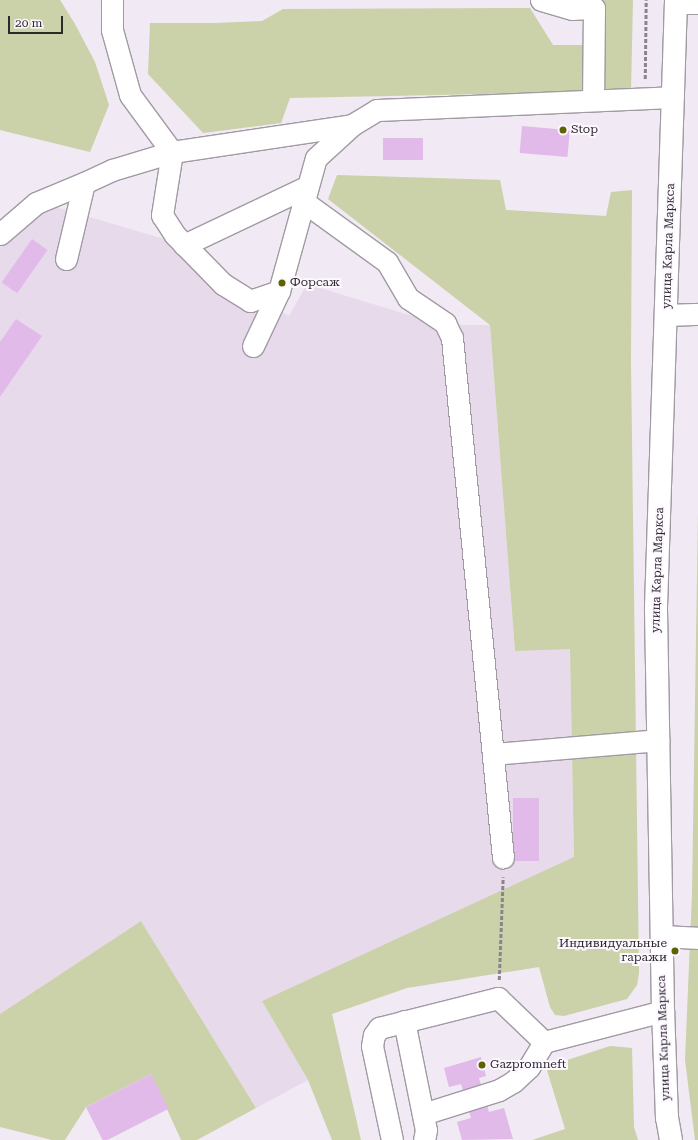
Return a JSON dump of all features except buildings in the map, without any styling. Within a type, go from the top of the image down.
[{"type":"main road","name":"улица Карла Маркса","points":[[671,1140],[667,1118],[663,1011],[656,607],[667,315],[676,1]]},
{"type":"street","points":[[112,0],[112,30],[130,95],[172,152],[162,215],[184,245],[223,284],[250,301],[279,291]]},
{"type":"street","points":[[541,0],[572,9],[594,4],[593,100]]},
{"type":"street","points":[[676,1],[698,3]]},
{"type":"street","points":[[253,346],[279,291],[316,158],[352,125],[377,110],[673,97]]},
{"type":"street","points":[[0,234],[36,203],[112,170],[172,152],[352,125]]},
{"type":"street","points":[[66,259],[84,183]]},
{"type":"street","points":[[184,245],[306,194]]},
{"type":"street","points":[[306,194],[387,262],[408,298],[445,322],[452,338],[503,858]]},
{"type":"street","points":[[667,315],[698,314]]},
{"type":"street","points":[[493,754],[658,740]]},
{"type":"street","points":[[662,936],[698,938]]},
{"type":"street","points":[[392,1140],[372,1046],[374,1035],[379,1028],[498,998],[544,1042]]},
{"type":"street","points":[[423,1114],[504,1088],[529,1067],[544,1042],[663,1011]]},
{"type":"street","points":[[404,1021],[426,1130],[424,1140]]},
{"type":"path","points":[[644,98],[646,0]]},
{"type":"path","points":[[498,998],[502,945],[503,858]]},
{"type":"shaded area","points":[[42,203],[164,239],[289,316],[307,284],[442,325],[490,325],[515,651],[570,648],[574,858],[262,1001],[308,1080],[256,1108],[141,921],[0,1014],[0,227]]},
{"type":"green space","points":[[0,0],[60,0],[75,24],[95,62],[109,105],[90,152],[0,130]]},
{"type":"green space","points":[[594,0],[633,0],[631,91],[290,98],[281,123],[203,133],[148,74],[150,23],[262,21],[283,9],[530,8],[553,45],[593,45]]},
{"type":"green space","points":[[337,175],[500,180],[506,210],[606,216],[611,192],[632,190],[631,364],[639,973],[637,985],[627,999],[564,1016],[555,1015],[550,1007],[539,967],[407,988],[332,1014],[361,1140],[332,1140],[308,1080],[262,1001],[574,857],[570,649],[515,651],[490,325],[328,199]]},
{"type":"green space","points":[[698,511],[698,1140],[695,1140],[685,1060],[692,894]]},
{"type":"green space","points":[[141,921],[256,1108],[197,1140],[181,1140],[151,1074],[86,1107],[65,1140],[52,1140],[0,1127],[0,1014]]},
{"type":"green space","points":[[610,1046],[632,1048],[634,1127],[638,1140],[532,1140],[565,1129],[546,1067]]},
{"type":"place","name":"Stop","points":[[563,130]]},
{"type":"place","name":"Форсаж","points":[[282,283]]},
{"type":"place","name":"Индивидуальные гаражи","points":[[675,951]]},
{"type":"place","name":"Gazpromneft","points":[[482,1065]]}]
